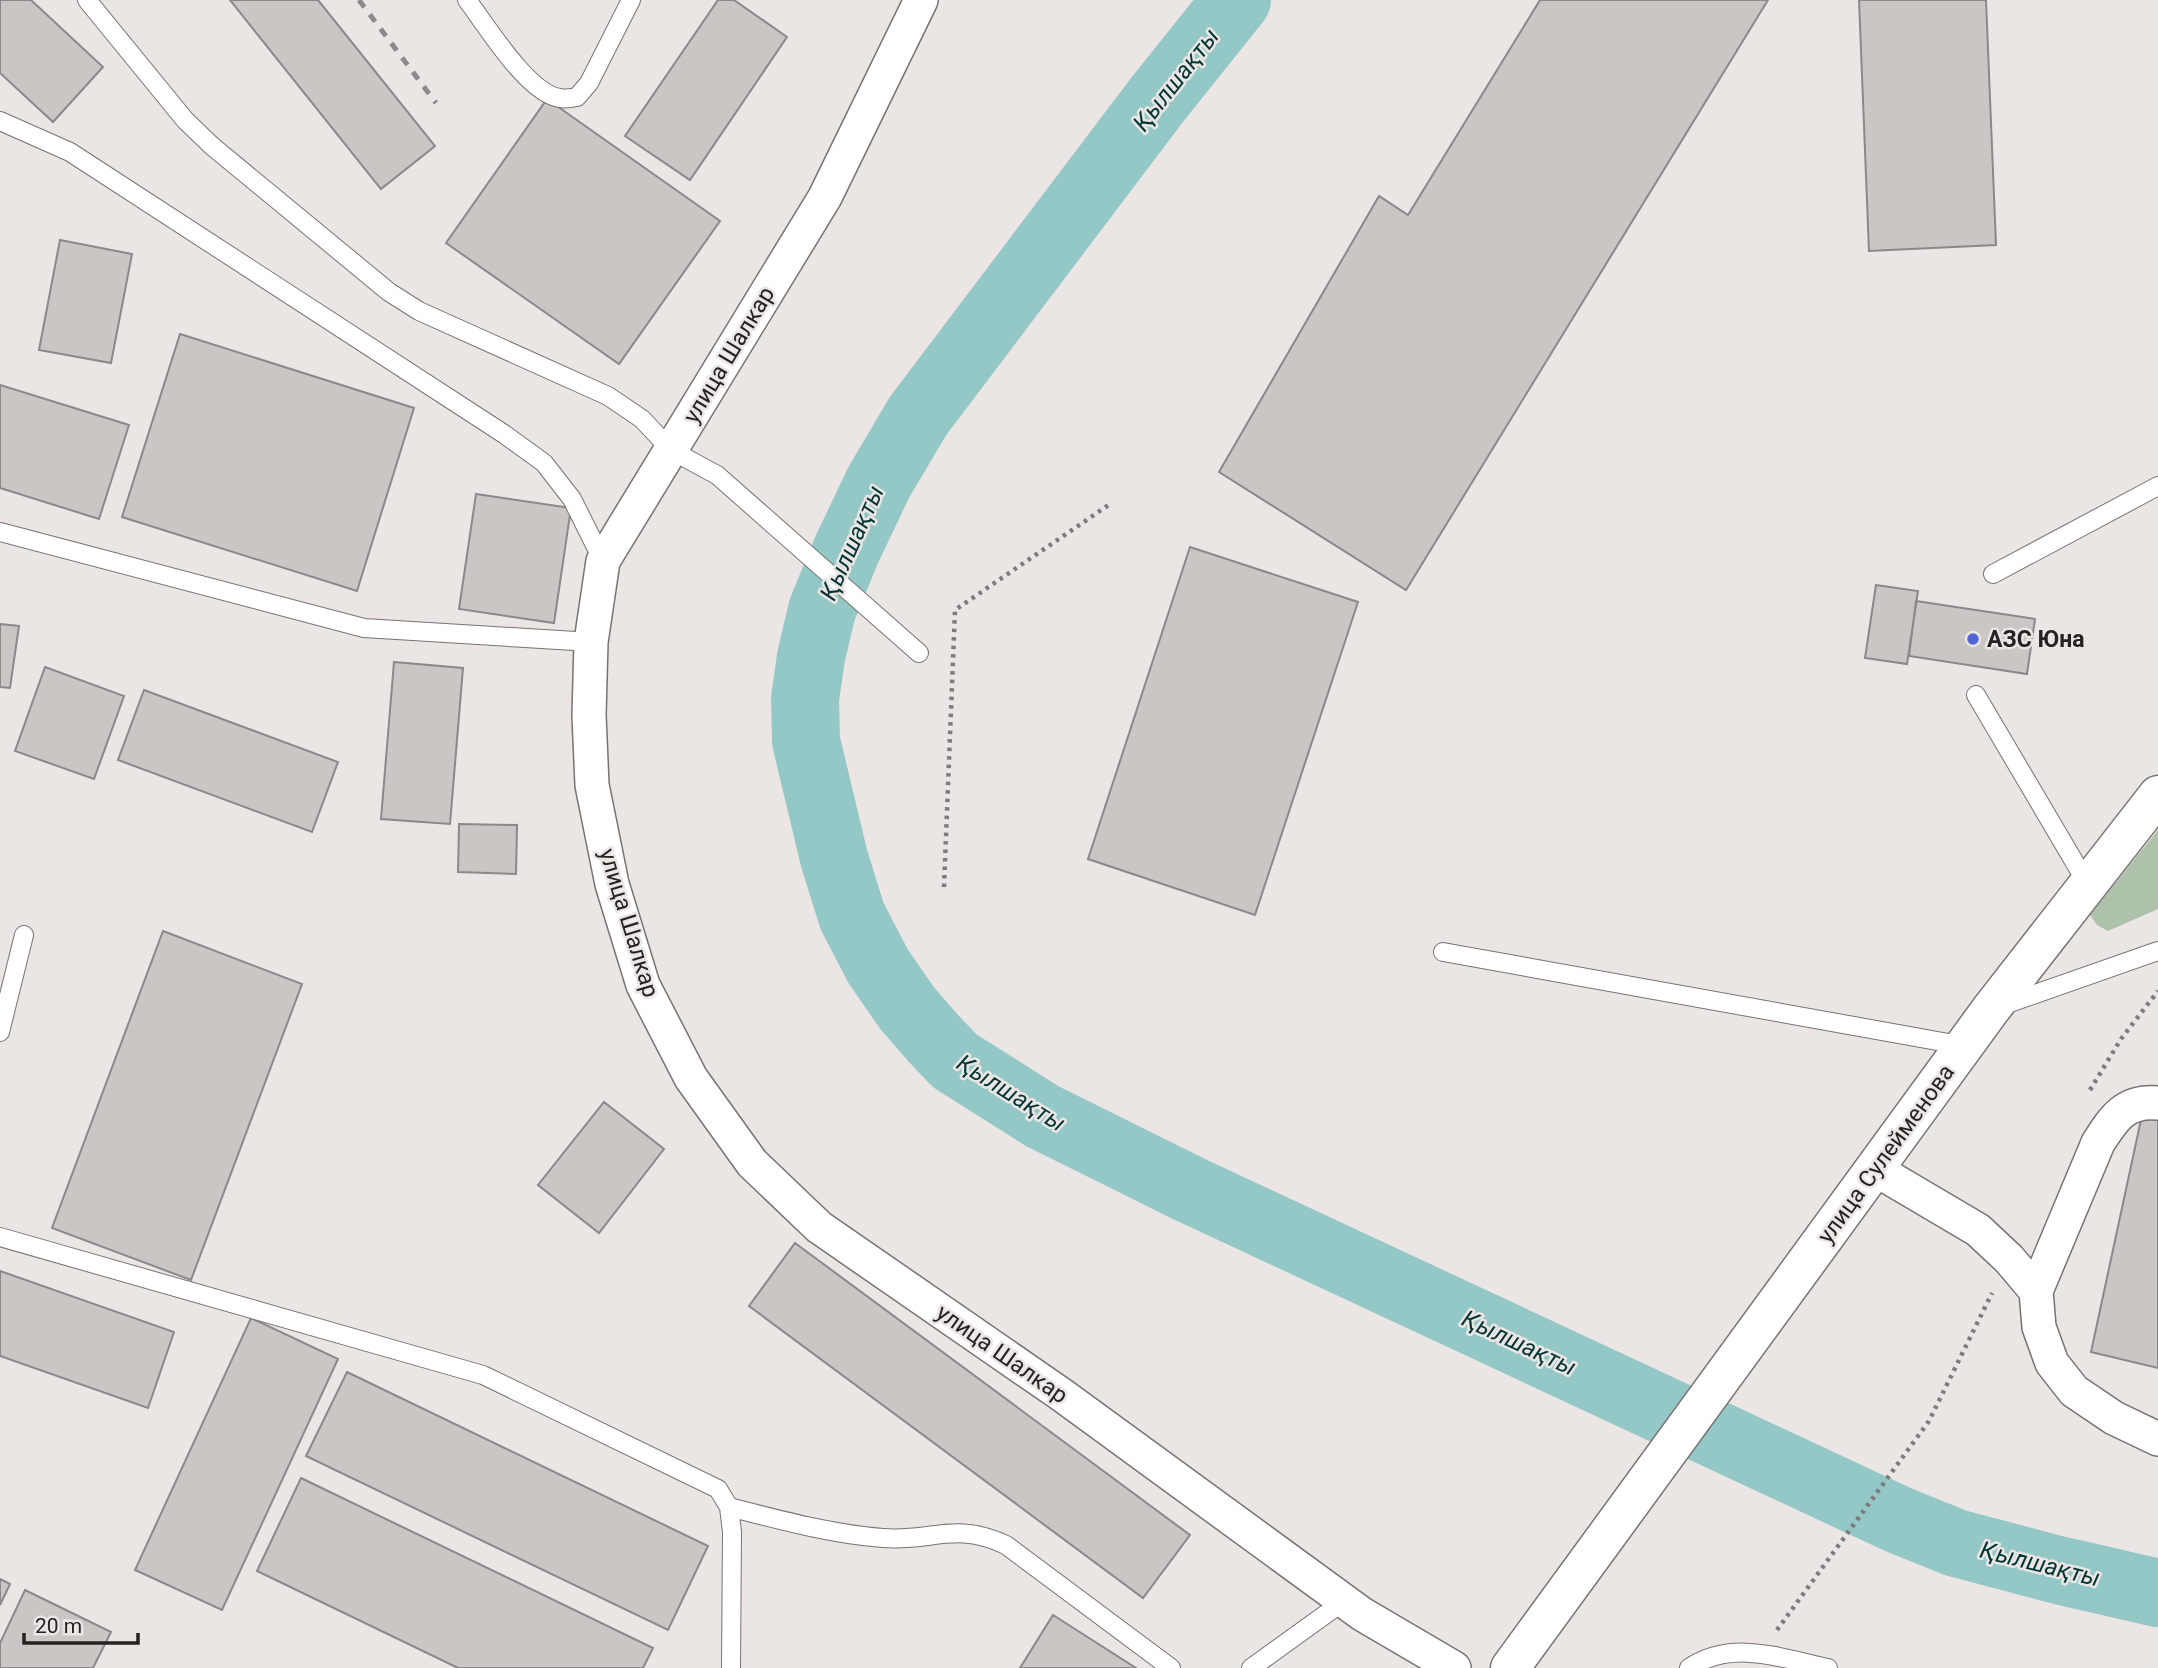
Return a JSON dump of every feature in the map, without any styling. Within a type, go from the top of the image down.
[{"type":"street","name":"улица Шалкар","points":[[921,0],[825,197],[603,561],[591,642],[589,715],[592,785],[612,884],[643,985],[691,1078],[752,1163],[820,1227],[1062,1395],[1344,1601],[1454,1668]]},
{"type":"street","name":"улица Сулейменова","points":[[1510,1668],[1991,1009],[2158,795]]},
{"type":"street","points":[[2158,1103],[2143,1101],[2127,1108],[2111,1121],[2098,1143],[2036,1291],[2039,1327],[2052,1363],[2074,1391],[2114,1418],[2158,1440]]},
{"type":"street","points":[[1873,1168],[1978,1230],[2009,1259],[2036,1291]]},
{"type":"lane","points":[[87,0],[185,120],[212,146],[389,292],[419,311],[608,396],[642,419],[671,450],[717,475],[919,653]]},
{"type":"lane","points":[[467,0],[528,80],[548,94],[561,99],[577,97],[589,83],[631,0]]},
{"type":"lane","points":[[0,121],[70,152],[481,419],[544,463],[572,499],[603,561]]},
{"type":"lane","points":[[1993,574],[2158,486]]},
{"type":"lane","points":[[0,532],[364,628],[591,642]]},
{"type":"lane","points":[[1976,695],[2088,885]]},
{"type":"lane","points":[[0,1032],[24,935]]},
{"type":"lane","points":[[1991,1009],[2158,951]]},
{"type":"lane","points":[[1443,952],[1965,1046]]},
{"type":"lane","points":[[0,1237],[483,1376],[718,1489],[729,1507],[732,1532],[731,1668]]},
{"type":"lane","points":[[729,1507],[806,1527],[886,1538],[960,1532],[985,1535],[1006,1545],[1171,1668]]},
{"type":"lane","points":[[1251,1668],[1344,1601]]},
{"type":"lane","points":[[1689,1668],[1710,1656],[1725,1652],[1761,1654],[1828,1668]]},
{"type":"path","points":[[944,887],[955,610],[1110,504]]},
{"type":"path","points":[[1761,1654],[1928,1421]]},
{"type":"green space","points":[[2158,830],[2158,909],[2108,931],[2097,925],[2090,915]]},
{"type":"building","points":[[0,0],[31,0],[103,67],[53,122],[0,73]]},
{"type":"building","points":[[230,0],[318,0],[435,146],[381,189]]},
{"type":"building","points":[[718,0],[734,0],[787,37],[690,180],[625,136]]},
{"type":"building","points":[[1540,0],[1768,0],[1406,590],[1219,472],[1379,196],[1408,215]]},
{"type":"building","points":[[1859,0],[1986,0],[1996,245],[1869,251]]},
{"type":"building","points":[[547,99],[720,221],[619,364],[446,243]]},
{"type":"building","points":[[60,240],[132,254],[111,363],[39,350]]},
{"type":"building","points":[[180,334],[414,408],[357,591],[122,517]]},
{"type":"building","points":[[0,385],[129,425],[99,519],[0,488]]},
{"type":"building","points":[[476,494],[571,508],[554,623],[459,609]]},
{"type":"building","points":[[1190,547],[1358,602],[1255,915],[1088,859]]},
{"type":"building","points":[[1876,585],[1918,591],[1907,664],[1865,658]]},
{"type":"building","points":[[1916,601],[2035,619],[2027,674],[1909,656]]},
{"type":"building","points":[[0,624],[19,626],[10,688],[0,687]]},
{"type":"building","points":[[394,662],[463,668],[450,824],[381,819]]},
{"type":"building","points":[[45,667],[124,696],[94,779],[15,751]]},
{"type":"building","points":[[144,690],[338,762],[312,832],[118,760]]},
{"type":"building","points":[[459,824],[517,825],[516,874],[458,872]]},
{"type":"building","points":[[163,931],[302,984],[191,1280],[52,1228]]},
{"type":"building","points":[[604,1102],[664,1149],[599,1233],[538,1185]]},
{"type":"building","points":[[2142,1115],[2158,1119],[2158,1368],[2091,1352]]},
{"type":"building","points":[[795,1243],[1190,1535],[1143,1598],[749,1306]]},
{"type":"building","points":[[0,1271],[174,1332],[148,1408],[0,1356]]},
{"type":"building","points":[[251,1318],[338,1359],[222,1610],[135,1570]]},
{"type":"building","points":[[347,1372],[708,1546],[668,1630],[306,1456]]},
{"type":"building","points":[[301,1478],[653,1648],[643,1668],[458,1668],[257,1571]]},
{"type":"building","points":[[0,1579],[10,1584],[0,1605]]},
{"type":"building","points":[[25,1590],[111,1632],[93,1668],[0,1668],[0,1643]]},
{"type":"building","points":[[1053,1615],[1136,1668],[1020,1668]]},
{"type":"waterway","name":"Қылшақты","points":[[1237,0],[1157,100],[918,416],[879,482],[822,610],[805,699],[806,741],[834,858],[852,916],[878,966],[907,1008],[955,1061],[1042,1116],[1189,1189],[1899,1520],[1956,1543],[2158,1593]]},
{"type":"railway","points":[[359,0],[436,103]]},
{"type":"place","name":"АЗС Юна","points":[[1973,639]]}]
